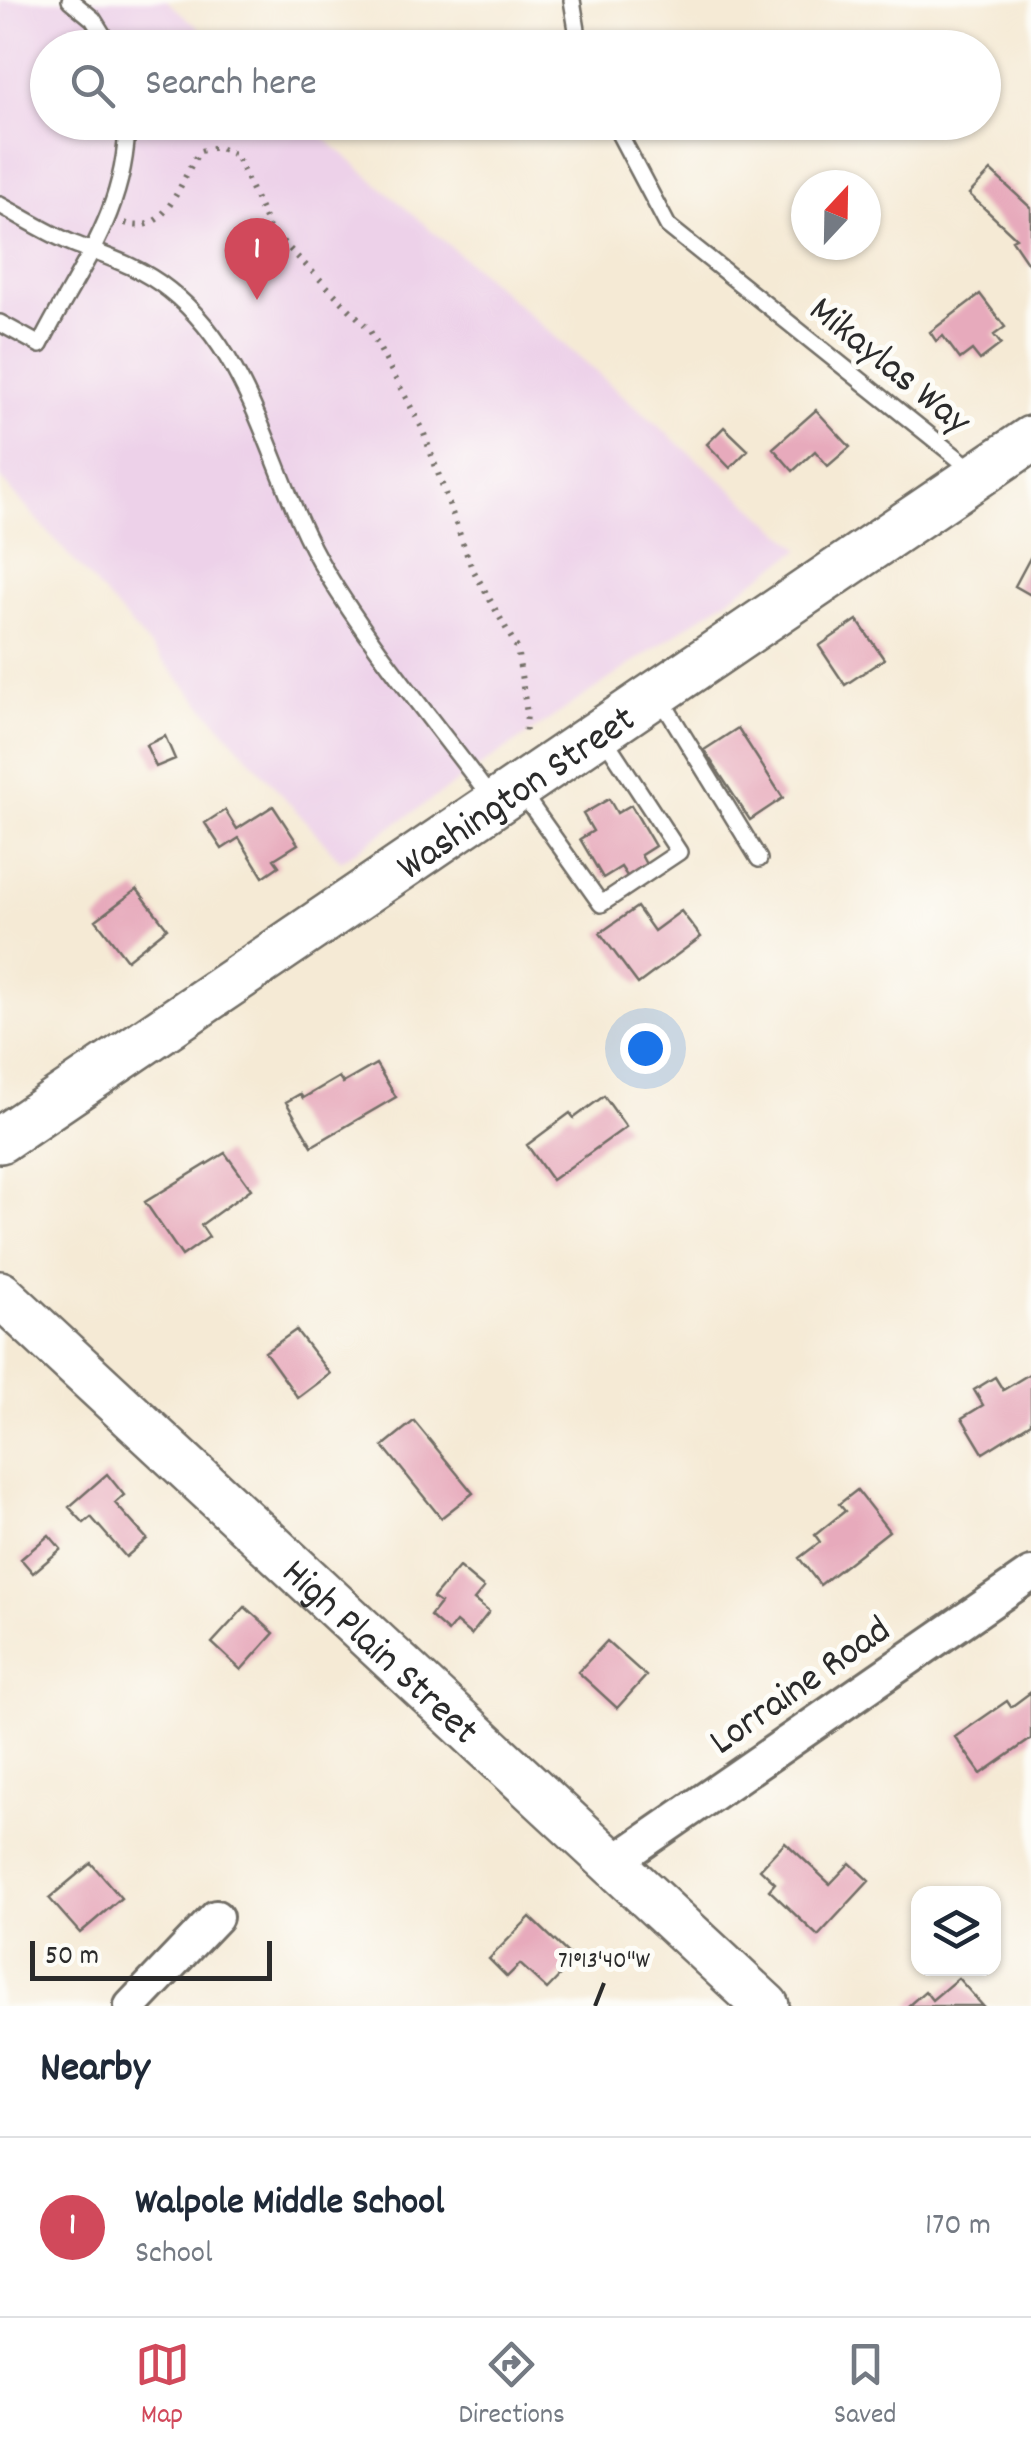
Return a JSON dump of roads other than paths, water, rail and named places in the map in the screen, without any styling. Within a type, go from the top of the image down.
[{"type":"main road","name":"Washington Street","points":[[0,1140],[512,778],[600,732],[1031,438]]},
{"type":"main road","name":"High Plain Street","points":[[0,1294],[766,2006]]},
{"type":"street","name":"Lorraine Road","points":[[613,1862],[1031,1574]]},
{"type":"street","points":[[131,2006],[216,1916]]},
{"type":"lane","points":[[70,0],[93,19],[99,30]]},
{"type":"lane","points":[[572,0],[577,30]]},
{"type":"lane","points":[[0,323],[40,345],[79,268],[111,218],[127,163],[128,140]]},
{"type":"lane","name":"Mikaylas Way","points":[[623,140],[668,226],[978,474]]},
{"type":"lane","points":[[0,205],[94,250],[124,260],[170,290],[214,335],[242,382],[303,532],[328,576],[512,778],[601,904],[679,852],[600,732]]},
{"type":"lane","points":[[658,693],[758,859]]},
{"type":"place","name":"Walpole Middle School","points":[[257,300]]}]
